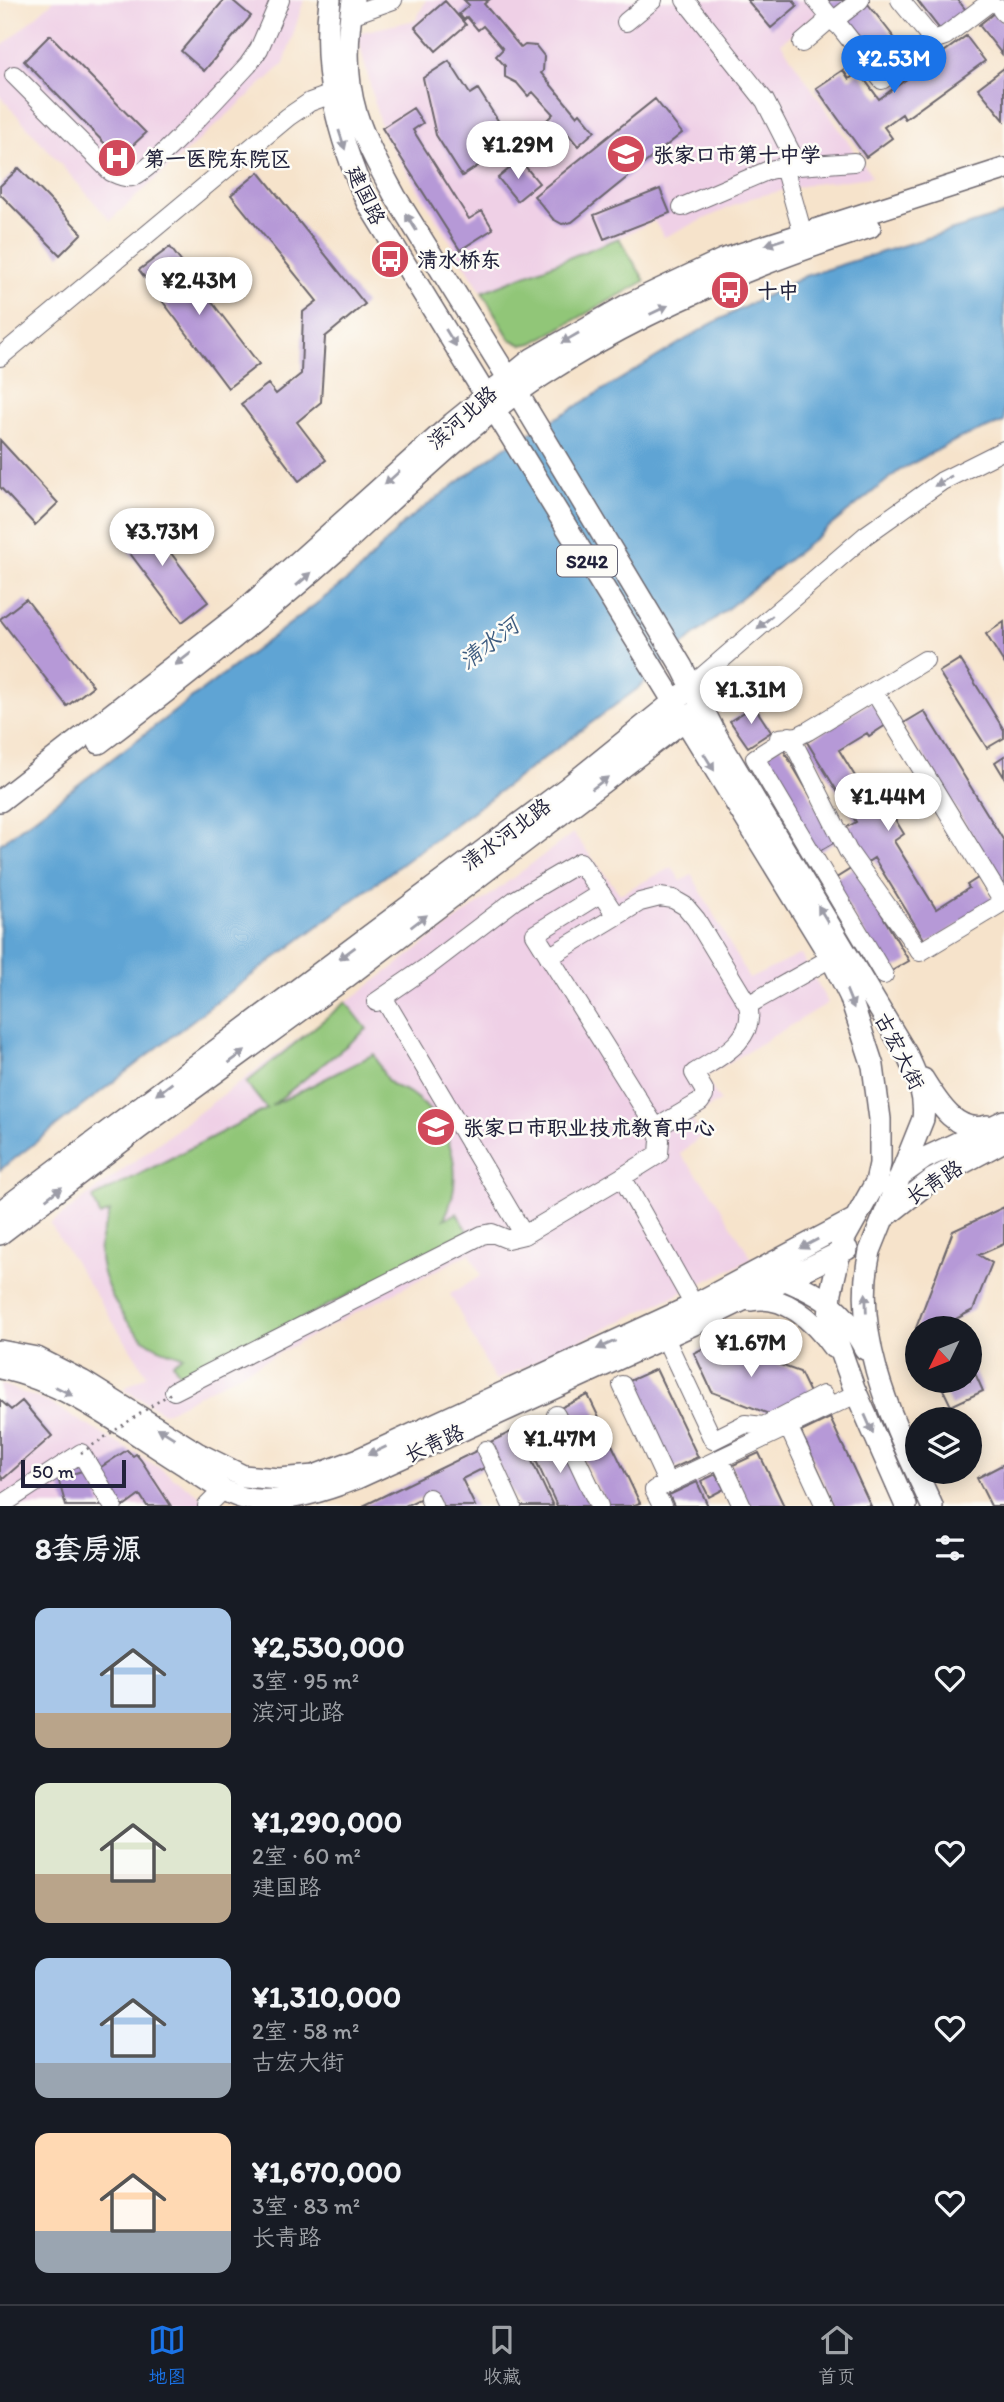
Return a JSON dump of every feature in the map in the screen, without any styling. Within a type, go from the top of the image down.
[{"type":"main road","name":"建国路","points":[[330,0],[327,70],[331,94],[337,126],[349,164],[366,202],[491,402],[660,683]]},
{"type":"main road","name":"建国路","points":[[352,7],[349,73],[356,113],[395,197],[513,386],[687,677]]},
{"type":"main road","name":"滨河北路","points":[[0,801],[239,615],[513,386],[542,375],[641,318],[805,241],[1004,169]]},
{"type":"main road","name":"滨河北路","points":[[805,241],[1004,185]]},
{"type":"main road","name":"滨河北路","points":[[0,819],[212,657],[309,575],[491,402]]},
{"type":"main road","name":"古宏大街","points":[[687,677],[734,765],[811,873],[907,1055],[925,1103],[915,1157]]},
{"type":"main road","name":"清水河北路","points":[[0,1234],[345,978],[678,713],[687,677]]},
{"type":"main road","name":"古宏大街","points":[[660,683],[831,958],[850,996],[863,1032],[873,1066],[880,1164],[876,1182],[842,1243],[829,1318],[856,1394],[905,1506]]},
{"type":"main road","name":"清水河北路","points":[[0,1212],[396,917],[678,713],[701,707]]},
{"type":"main road","points":[[907,1055],[930,1091],[955,1122],[981,1128],[1004,1128]]},
{"type":"main road","points":[[877,1101],[890,1133],[898,1144],[938,1170],[950,1170]]},
{"type":"main road","name":"长青路","points":[[0,1368],[25,1373],[65,1390],[242,1498],[259,1503],[320,1493],[357,1478],[662,1330],[694,1305],[855,1219],[902,1174],[915,1157],[1004,1128]]},
{"type":"main road","name":"长青路","points":[[0,1351],[37,1358],[82,1381],[197,1453],[243,1476],[279,1479],[314,1476],[662,1330],[738,1303],[849,1248],[933,1179],[950,1170],[1004,1128]]},
{"type":"main road","points":[[874,1367],[867,1334],[865,1271],[870,1251],[902,1174]]},
{"type":"main road","points":[[741,1281],[760,1275],[775,1275],[785,1279],[813,1292],[839,1310],[854,1327],[874,1367],[905,1447],[932,1506]]},
{"type":"main road","points":[[738,1303],[761,1298],[776,1299],[820,1329],[843,1360]]},
{"type":"street","points":[[14,75],[111,172],[133,177],[154,162],[248,65],[259,49],[280,0]]},
{"type":"street","points":[[352,7],[393,0]]},
{"type":"street","points":[[626,22],[653,0]]},
{"type":"street","points":[[685,0],[765,101],[791,167],[805,241]]},
{"type":"street","points":[[816,0],[882,80],[933,40],[945,36],[990,2],[998,7]]},
{"type":"street","points":[[802,43],[830,18],[860,0]]},
{"type":"street","points":[[900,0],[933,40]]},
{"type":"street","points":[[0,357],[288,117],[310,102],[331,94]]},
{"type":"street","points":[[682,207],[748,178],[791,167],[854,162]]},
{"type":"street","name":"清水河北路","points":[[687,677],[866,535],[942,481],[1004,450]]},
{"type":"street","points":[[734,765],[777,738],[799,736],[925,660]]},
{"type":"street","points":[[790,736],[848,850],[920,952],[1003,902],[874,691]]},
{"type":"street","points":[[790,736],[755,758],[811,873],[884,975]]},
{"type":"street","points":[[811,873],[848,850]]},
{"type":"street","points":[[524,1235],[380,999],[515,900],[580,862],[616,916]]},
{"type":"street","points":[[174,1391],[482,1235],[492,1233],[507,1239],[524,1235],[659,1154],[660,1140],[656,1128],[535,934],[601,893]]},
{"type":"street","points":[[549,957],[649,898],[673,899],[685,906],[696,919],[748,1005],[750,1020],[747,1031],[730,1050],[694,1073],[704,1090],[700,1102],[656,1128]]},
{"type":"street","points":[[748,1005],[831,958]]},
{"type":"street","points":[[622,1177],[694,1305]]},
{"type":"street","points":[[662,1330],[713,1440],[745,1424],[764,1426],[823,1395],[830,1406]]},
{"type":"street","points":[[622,1385],[668,1484]]},
{"type":"street","points":[[656,1504],[654,1490],[856,1394]]},
{"type":"street","points":[[556,1415],[599,1506]]},
{"type":"street","points":[[789,1426],[825,1506]]},
{"type":"street","points":[[486,1450],[512,1506]]},
{"type":"street","points":[[0,1506],[80,1453],[113,1506]]},
{"type":"street","points":[[720,1459],[742,1506]]},
{"type":"street","points":[[259,1478],[259,1503]]},
{"type":"street","points":[[207,1506],[224,1489]]},
{"type":"path","points":[[80,1453],[174,1391]]},
{"type":"shaded area","name":"第一医院东院区","points":[[54,0],[304,0],[284,64],[110,220],[0,96],[0,48]]},
{"type":"shaded area","name":"张家口市第十中学","points":[[426,0],[808,0],[818,13],[781,43],[872,177],[811,184],[751,198],[664,237],[654,221],[619,238],[482,292],[382,132],[357,33],[416,20]]},
{"type":"shaded area","name":"张家口市职业技术教育中心","points":[[573,833],[620,894],[672,867],[681,881],[692,875],[749,979],[801,954],[828,1003],[705,1077],[720,1101],[692,1118],[700,1137],[680,1154],[711,1192],[752,1259],[495,1381],[450,1294],[481,1276],[470,1253],[164,1413],[123,1389],[147,1375],[50,1224]]},
{"type":"shaded area","points":[[0,1384],[50,1403],[161,1469],[215,1506],[0,1506]]},
{"type":"green space","points":[[619,238],[645,281],[533,343],[522,345],[510,339],[482,292]]},
{"type":"green space","points":[[346,1002],[367,1029],[271,1106],[374,1054],[388,1080],[424,1105],[445,1133],[454,1167],[454,1184],[444,1219],[457,1213],[469,1234],[182,1379],[173,1363],[183,1356],[159,1348],[141,1336],[114,1300],[102,1271],[100,1257],[101,1240],[110,1212],[100,1216],[93,1198],[267,1109],[246,1083]]},
{"type":"water","name":"清水河","points":[[1004,214],[1004,422],[960,438],[900,470],[691,638],[641,686],[220,999],[0,1170],[0,844],[358,572],[405,522],[502,449],[709,325],[805,276]]},
{"type":"building","points":[[224,0],[232,0],[251,16],[204,71],[181,51]]},
{"type":"building","points":[[464,0],[489,0],[484,4],[521,48],[525,45],[536,46],[544,56],[541,73],[577,116],[580,113],[595,131],[578,146],[568,134],[559,142],[552,134],[555,131],[546,121],[553,114],[533,92],[528,96],[517,83],[505,77],[505,66],[496,56],[503,49],[483,26],[478,30],[467,17],[464,20],[459,14],[469,5]]},
{"type":"building","points":[[747,0],[793,0],[797,6],[771,28]]},
{"type":"building","points":[[822,0],[848,0],[832,13]]},
{"type":"building","points":[[917,0],[958,0],[968,13],[942,32]]},
{"type":"building","points":[[445,1],[466,25],[436,51],[415,27]]},
{"type":"building","points":[[868,4],[907,54],[881,74],[843,24]]},
{"type":"building","points":[[994,13],[1004,24],[1002,54],[979,25]]},
{"type":"building","points":[[50,35],[146,133],[119,158],[24,61]]},
{"type":"building","points":[[966,36],[985,61],[905,119],[902,114],[884,127],[892,138],[866,157],[816,88],[843,70],[849,79],[859,72],[879,99]]},
{"type":"building","points":[[449,61],[470,94],[478,89],[504,130],[497,135],[506,148],[462,176],[436,135],[423,78]]},
{"type":"building","points":[[1004,68],[1004,120],[978,88]]},
{"type":"building","points":[[655,99],[682,133],[572,222],[562,224],[553,219],[534,196]]},
{"type":"building","points":[[413,108],[423,123],[413,130],[469,219],[482,211],[493,229],[460,250],[382,128]]},
{"type":"building","points":[[520,160],[539,183],[517,201],[498,178]]},
{"type":"building","points":[[19,168],[82,233],[60,255],[0,194],[0,186]]},
{"type":"building","points":[[259,172],[365,304],[325,337],[321,402],[297,422],[326,460],[299,481],[241,404],[268,384],[276,394],[301,374],[303,312],[317,301],[231,195]]},
{"type":"building","points":[[660,189],[670,213],[604,239],[594,215]]},
{"type":"building","points":[[170,247],[259,364],[228,388],[139,270]]},
{"type":"building","points":[[0,440],[58,503],[35,525],[0,487]]},
{"type":"building","points":[[142,515],[208,602],[182,622],[116,535]]},
{"type":"building","points":[[26,599],[93,686],[67,706],[0,619]]},
{"type":"building","points":[[1004,622],[1004,663],[986,634]]},
{"type":"building","points":[[960,659],[1004,730],[1004,738],[987,748],[939,672]]},
{"type":"building","points":[[872,702],[886,725],[839,750],[877,812],[887,806],[904,834],[894,841],[936,909],[969,888],[967,885],[978,878],[994,903],[927,944],[874,858],[863,865],[842,830],[856,822],[807,742]]},
{"type":"building","points":[[754,706],[771,732],[748,747],[730,721]]},
{"type":"building","points":[[924,711],[1004,841],[1004,887],[904,723]]},
{"type":"building","points":[[781,746],[837,841],[816,853],[760,758]]},
{"type":"building","points":[[1004,756],[1004,777],[995,762]]},
{"type":"building","points":[[854,867],[909,961],[888,973],[833,880]]},
{"type":"building","points":[[1004,1207],[1004,1244],[979,1255],[992,1263],[973,1310],[962,1316],[921,1316],[953,1231]]},
{"type":"building","points":[[716,1342],[800,1372],[811,1395],[769,1414],[712,1392],[694,1353]]},
{"type":"building","points":[[656,1369],[698,1457],[669,1470],[627,1382]]},
{"type":"building","points":[[945,1393],[979,1393],[951,1406]]},
{"type":"building","points":[[588,1395],[640,1503],[632,1506],[607,1506],[560,1408]]},
{"type":"building","points":[[0,1400],[11,1410],[22,1401],[52,1436],[3,1479],[0,1475]]},
{"type":"building","points":[[830,1418],[871,1506],[835,1506],[801,1432]]},
{"type":"building","points":[[517,1429],[553,1506],[519,1506],[488,1443]]},
{"type":"building","points":[[559,1437],[591,1506],[557,1506],[531,1450]]},
{"type":"building","points":[[480,1449],[488,1466],[462,1479],[475,1506],[440,1506],[434,1492],[405,1506],[363,1506]]},
{"type":"building","points":[[127,1450],[141,1460],[171,1506],[147,1506],[140,1495],[125,1506],[115,1506],[95,1471]]},
{"type":"building","points":[[759,1453],[784,1506],[749,1506],[731,1466]]},
{"type":"building","points":[[1004,1464],[1004,1506],[991,1506],[980,1484],[982,1475]]},
{"type":"building","points":[[89,1469],[101,1506],[66,1506],[58,1478]]},
{"type":"building","points":[[716,1474],[724,1489],[709,1497],[701,1481]]},
{"type":"building","points":[[697,1482],[708,1506],[674,1506],[669,1495]]},
{"type":"place","name":"张家口市第十中学","points":[[626,154]]},
{"type":"place","name":"第一医院东院区","points":[[117,158]]},
{"type":"place","name":"清水桥东","points":[[390,259]]},
{"type":"place","name":"十中","points":[[730,290]]},
{"type":"place","name":"张家口市职业技术教育中心","points":[[436,1127]]}]
